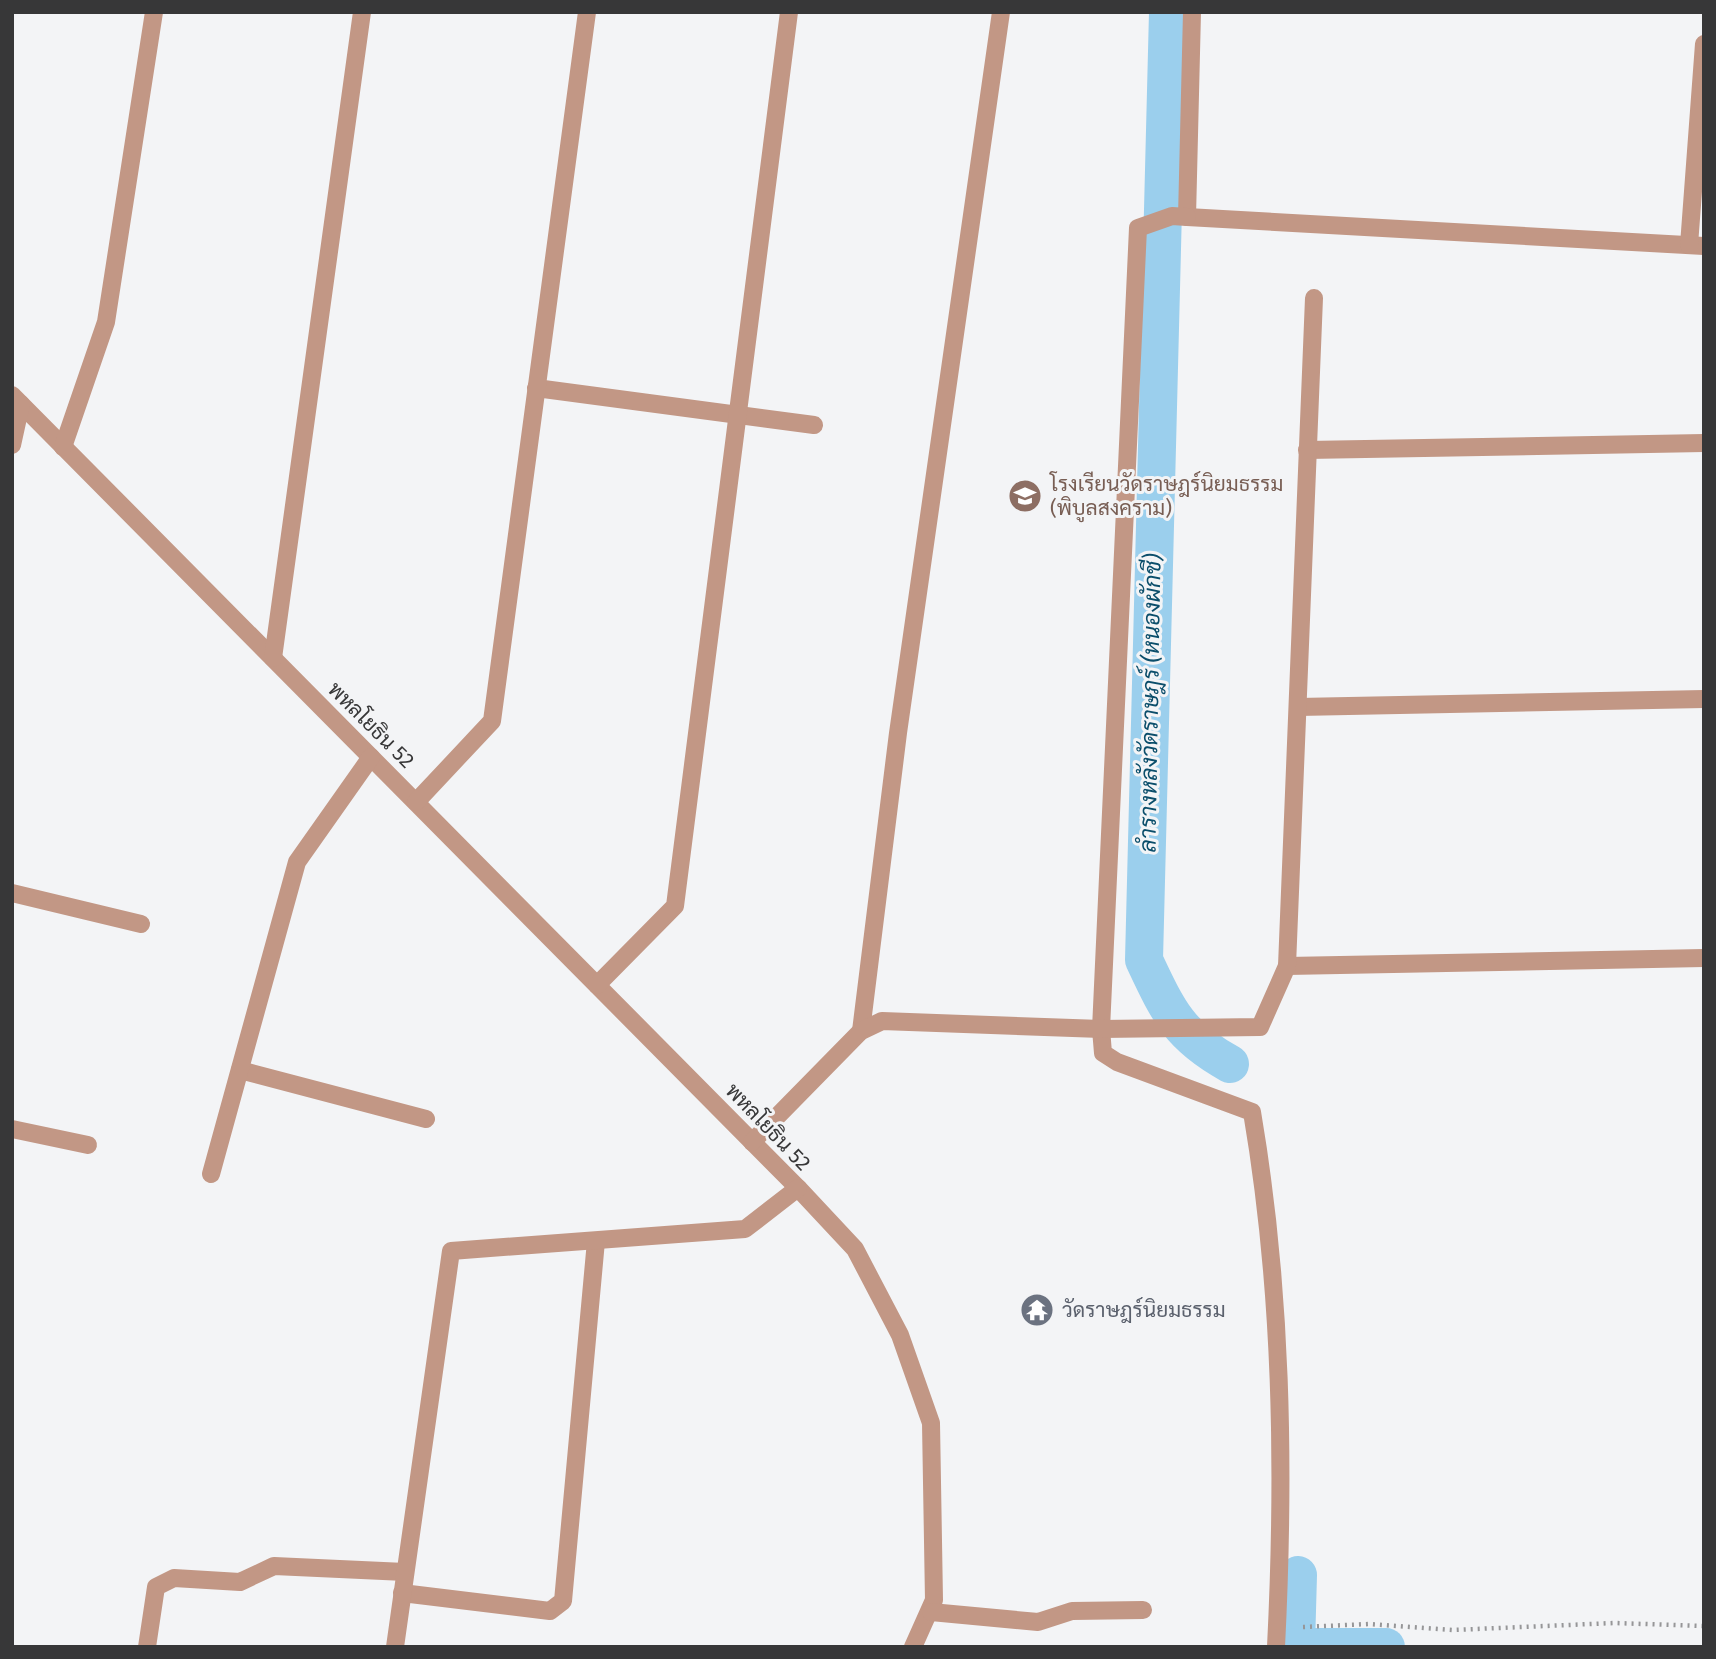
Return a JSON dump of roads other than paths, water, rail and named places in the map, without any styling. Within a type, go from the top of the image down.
[{"type":"street","points":[[63,447],[106,322],[154,12]]},
{"type":"street","points":[[273,658],[362,12]]},
{"type":"street","points":[[416,802],[492,721],[587,12]]},
{"type":"street","points":[[597,985],[675,906],[789,12]]},
{"type":"street","points":[[861,1031],[898,733],[1001,12]]},
{"type":"street","points":[[1180,217],[1192,12]]},
{"type":"street","points":[[1276,1647],[1280,1352],[1263,1176],[1252,1112],[1117,1062],[1104,1053],[1110,1029],[1138,228],[1180,217],[1696,245],[1704,44]]},
{"type":"street","points":[[752,1142],[861,1031],[881,1021],[1110,1029],[1260,1027],[1287,966],[1314,298]]},
{"type":"street","points":[[536,388],[814,425]]},
{"type":"street","points":[[12,445],[16,400]]},
{"type":"street","name":"พหลโยธิน 52","points":[[16,400],[799,1188],[745,1229],[451,1251],[395,1647]]},
{"type":"street","points":[[1307,450],[1704,443]]},
{"type":"street","points":[[1298,706],[1704,699]]},
{"type":"street","points":[[211,1174],[297,862],[371,757]]},
{"type":"street","points":[[12,893],[141,924]]},
{"type":"street","points":[[1287,966],[1704,958]]},
{"type":"street","points":[[240,1070],[426,1119]]},
{"type":"street","points":[[12,1129],[88,1145]]},
{"type":"street","points":[[799,1188],[855,1250],[900,1335],[931,1423],[935,1579],[931,1612],[913,1647]]},
{"type":"street","points":[[402,1593],[550,1611],[559,1608],[563,1601],[596,1241]]},
{"type":"street","points":[[147,1647],[156,1587],[174,1578],[240,1582],[274,1566],[405,1572]]},
{"type":"street","points":[[931,1612],[1038,1622],[1072,1611],[1143,1610]]},
{"type":"waterway","name":"ลำรางหลังวัดราษฎร์ (หนองผักชี)","points":[[1168,12],[1144,960],[1160,994],[1177,1021],[1198,1043],[1230,1064]]},
{"type":"waterway","name":"ลำรางหลังวัดราษฎร์ (หนองผักชี)","points":[[1296,1646],[1298,1575]]},
{"type":"waterway","points":[[1296,1647],[1386,1647]]},
{"type":"place","name":"โรงเรียนวัดราษฎร์นิยมธรรม (พิบูลสงคราม)","points":[[1025,496]]},
{"type":"place","name":"วัดราษฎร์นิยมธรรม","points":[[1037,1310]]}]
